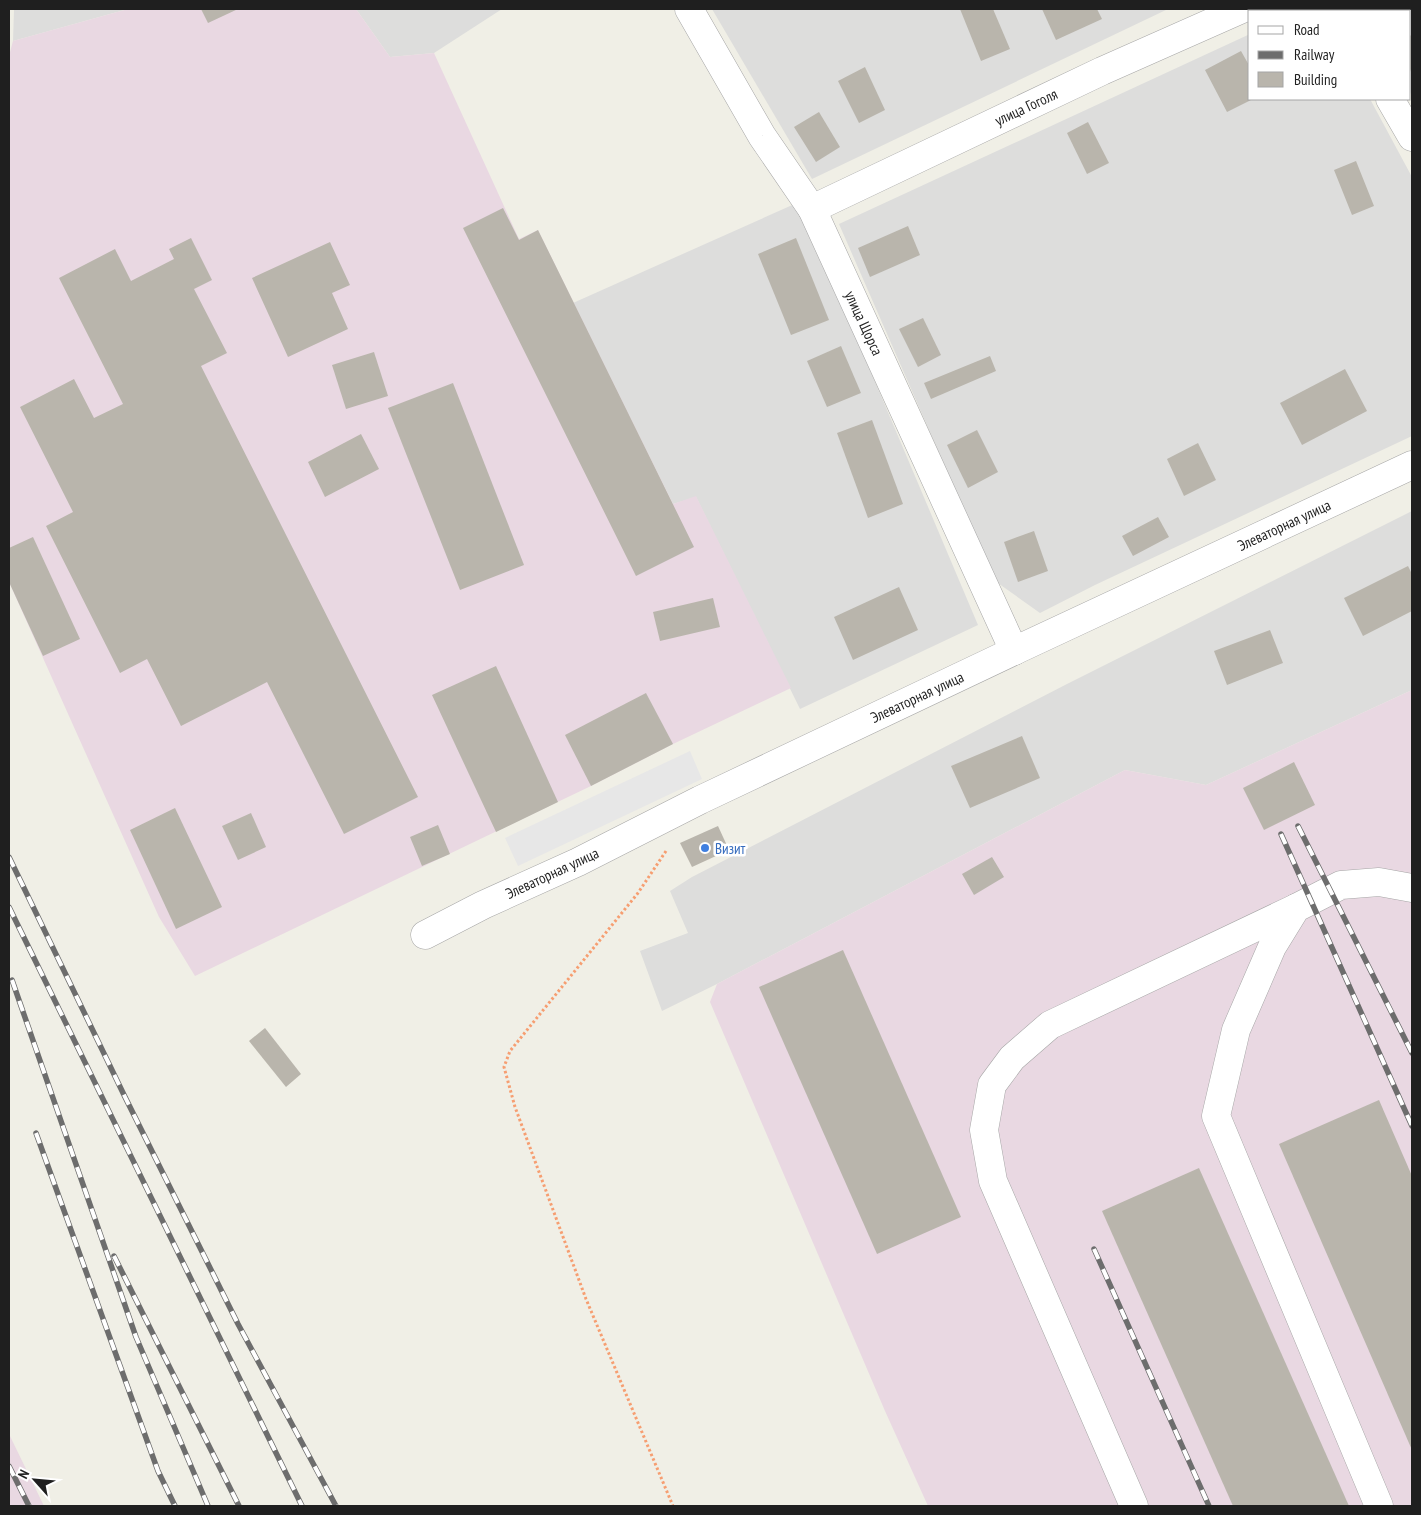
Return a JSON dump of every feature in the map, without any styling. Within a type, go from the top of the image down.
[{"type":"street","name":"улица Щорса","points":[[689,9],[762,136],[812,209],[1014,651]]},
{"type":"street","name":"улица Гоголя","points":[[812,209],[1093,76],[1242,9]]},
{"type":"street","points":[[1391,100],[1412,137]]},
{"type":"street","name":"Элеваторная улица","points":[[424,935],[1014,651],[1412,465]]},
{"type":"street","points":[[1134,1506],[993,1181],[984,1130],[992,1085],[1012,1058],[1050,1026],[1341,885],[1379,882],[1412,888]]},
{"type":"street","points":[[1296,908],[1272,947],[1236,1030],[1216,1116],[1379,1506]]},
{"type":"path","points":[[669,847],[638,893],[510,1051],[504,1067],[515,1107],[586,1299],[673,1506]]},
{"type":"shaded area","points":[[14,9],[128,9],[13,41]]},
{"type":"shaded area","points":[[128,9],[356,9],[390,57],[434,53],[519,239],[538,230],[673,504],[696,496],[791,688],[195,976],[159,917],[9,582],[9,56],[13,41]]},
{"type":"shaded area","points":[[356,9],[502,9],[434,53],[390,57]]},
{"type":"shaded area","points":[[712,9],[1168,9],[812,179]]},
{"type":"shaded area","points":[[1412,9],[1412,97],[1411,10],[1365,10]]},
{"type":"shaded area","points":[[1248,35],[1248,100],[1371,100],[1412,177],[1412,436],[1095,585],[1040,613],[995,581],[839,224]]},
{"type":"shaded area","points":[[799,202],[978,625],[800,709],[696,497],[673,504],[573,303]]},
{"type":"shaded area","points":[[1412,511],[1412,690],[1206,785],[1125,770],[662,1011],[640,951],[688,933],[670,891],[692,877],[1067,684]]},
{"type":"shaded area","points":[[1412,690],[1412,1506],[928,1506],[885,1411],[710,1002],[717,984],[1125,770],[1206,785]]},
{"type":"shaded area","points":[[690,751],[702,779],[518,866],[505,838]]},
{"type":"shaded area","points":[[9,1434],[44,1506],[9,1506]]},
{"type":"building","points":[[201,9],[238,9],[208,23]]},
{"type":"building","points":[[960,9],[993,9],[1010,49],[981,61]]},
{"type":"building","points":[[1042,9],[1097,9],[1102,19],[1056,40]]},
{"type":"building","points":[[1412,34],[1412,75],[1411,72]]},
{"type":"building","points":[[1241,51],[1248,63],[1248,100],[1251,100],[1227,112],[1205,70]]},
{"type":"building","points":[[865,67],[885,110],[859,123],[838,81]]},
{"type":"building","points":[[819,112],[840,147],[816,162],[794,127]]},
{"type":"building","points":[[1088,122],[1109,163],[1087,174],[1067,133]]},
{"type":"building","points":[[1356,161],[1374,206],[1352,215],[1334,170]]},
{"type":"building","points":[[503,208],[519,240],[538,230],[694,547],[636,576],[463,228]]},
{"type":"building","points":[[908,226],[920,255],[870,277],[858,248]]},
{"type":"building","points":[[191,238],[212,280],[194,289],[227,353],[201,366],[418,797],[344,834],[267,682],[181,726],[147,659],[120,673],[46,526],[73,512],[20,407],[74,379],[94,418],[123,404],[59,278],[115,249],[131,281],[174,259],[169,249]]},
{"type":"building","points":[[796,238],[829,320],[791,335],[758,254]]},
{"type":"building","points":[[330,242],[350,285],[332,293],[348,329],[288,357],[252,278]]},
{"type":"building","points":[[923,318],[941,355],[918,367],[899,329]]},
{"type":"building","points":[[841,346],[861,393],[827,407],[807,361]]},
{"type":"building","points":[[374,352],[388,396],[346,409],[332,365]]},
{"type":"building","points":[[990,356],[996,371],[931,399],[924,383]]},
{"type":"building","points":[[1345,369],[1367,411],[1302,445],[1280,403]]},
{"type":"building","points":[[453,383],[524,565],[460,590],[388,408]]},
{"type":"building","points":[[872,420],[903,504],[868,518],[837,433]]},
{"type":"building","points":[[977,430],[998,472],[968,488],[947,445]]},
{"type":"building","points":[[361,434],[379,469],[325,497],[308,462]]},
{"type":"building","points":[[1198,443],[1216,480],[1184,496],[1167,459]]},
{"type":"building","points":[[1158,517],[1169,537],[1133,556],[1122,536]]},
{"type":"building","points":[[1034,531],[1048,571],[1018,582],[1004,542]]},
{"type":"building","points":[[33,537],[80,639],[43,656],[9,582],[9,548]]},
{"type":"building","points":[[1408,566],[1412,574],[1412,611],[1363,636],[1344,598]]},
{"type":"building","points":[[899,587],[918,630],[853,660],[834,617]]},
{"type":"building","points":[[713,598],[720,627],[660,641],[653,612]]},
{"type":"building","points":[[1270,630],[1283,663],[1227,685],[1214,651]]},
{"type":"building","points":[[496,666],[558,802],[496,832],[432,695]]},
{"type":"building","points":[[646,693],[673,744],[591,786],[565,735]]},
{"type":"building","points":[[1022,736],[1040,778],[970,808],[951,766]]},
{"type":"building","points":[[1294,762],[1315,805],[1264,830],[1243,788]]},
{"type":"building","points":[[175,808],[222,907],[176,929],[130,830]]},
{"type":"building","points":[[251,813],[266,847],[238,860],[222,826]]},
{"type":"building","points":[[438,825],[450,854],[422,866],[410,837]]},
{"type":"building","points":[[718,826],[729,850],[692,867],[680,843]]},
{"type":"building","points":[[992,857],[1004,877],[974,895],[962,874]]},
{"type":"building","points":[[843,950],[961,1217],[877,1254],[759,987]]},
{"type":"building","points":[[265,1028],[301,1074],[286,1087],[249,1041]]},
{"type":"building","points":[[1379,1100],[1412,1176],[1412,1450],[1279,1144]]},
{"type":"building","points":[[1199,1168],[1349,1506],[1233,1506],[1102,1211]]},
{"type":"railway","points":[[1298,826],[1412,1053]]},
{"type":"railway","points":[[1281,834],[1412,1126]]},
{"type":"railway","points":[[9,857],[125,1097],[238,1324],[336,1506]]},
{"type":"railway","points":[[9,907],[302,1506]]},
{"type":"railway","points":[[12,980],[136,1337],[208,1506]]},
{"type":"railway","points":[[36,1133],[158,1471],[175,1506]]},
{"type":"railway","points":[[1094,1249],[1209,1506]]},
{"type":"railway","points":[[114,1256],[239,1506]]},
{"type":"railway","points":[[9,1466],[29,1506]]},
{"type":"place","name":"Визит","points":[[705,848]]}]
